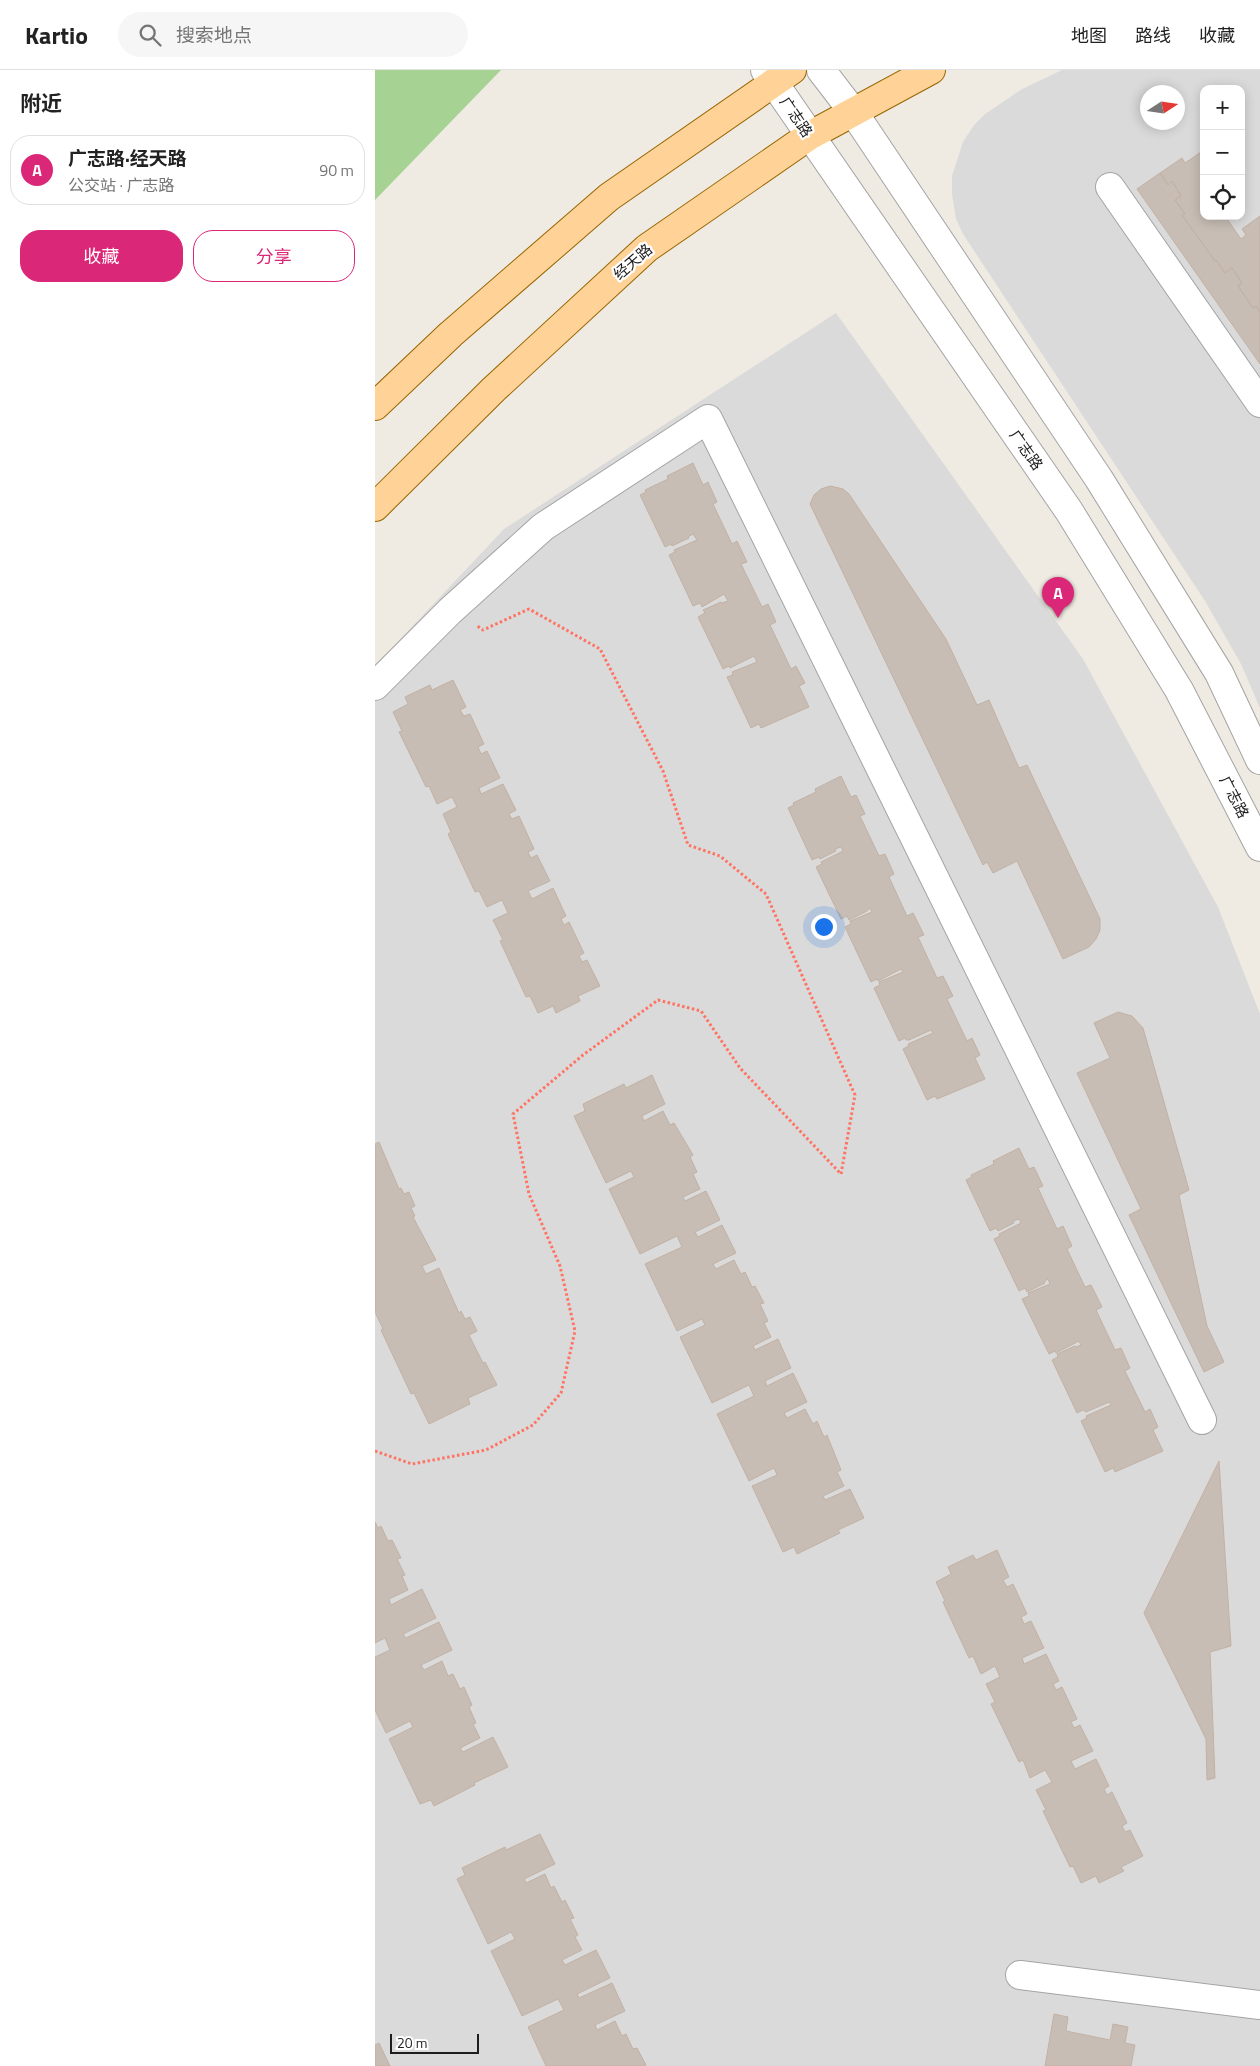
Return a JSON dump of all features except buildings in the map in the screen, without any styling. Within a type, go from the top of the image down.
[{"type":"main road","name":"经天路","points":[[375,507],[494,389],[647,248],[809,136],[931,70]]},
{"type":"main road","points":[[375,406],[451,334],[609,197],[777,74]]},
{"type":"street","points":[[821,70],[854,113],[1099,479],[1219,673],[1260,760]]},
{"type":"street","name":"广志路","points":[[777,74],[809,136],[1069,511],[1179,690],[1260,847]]},
{"type":"street","points":[[1109,187],[1260,403]]},
{"type":"street","points":[[375,686],[451,611],[543,527],[708,419],[1202,1420]]},
{"type":"street","points":[[1020,1975],[1260,2005]]},
{"type":"path","points":[[375,1451],[412,1464],[486,1450],[533,1425],[561,1393],[575,1330],[560,1266],[529,1194],[513,1114],[590,1050],[658,1000],[701,1011],[740,1068],[841,1174],[855,1095],[766,894],[720,856],[688,845],[663,771],[600,648],[529,609],[483,630],[451,611]]},
{"type":"shaded area","points":[[1062,70],[1260,70],[1260,708],[1241,664],[1205,601],[963,234],[956,219],[952,194],[952,176],[963,142],[974,125],[985,114],[1022,89]]},
{"type":"shaded area","points":[[836,313],[1083,659],[1218,907],[1260,1014],[1260,2066],[375,2066],[375,666],[504,529]]},
{"type":"green space","points":[[375,70],[501,70],[375,200]]},
{"type":"place","name":"广志路·经天路","points":[[1058,618]]}]
